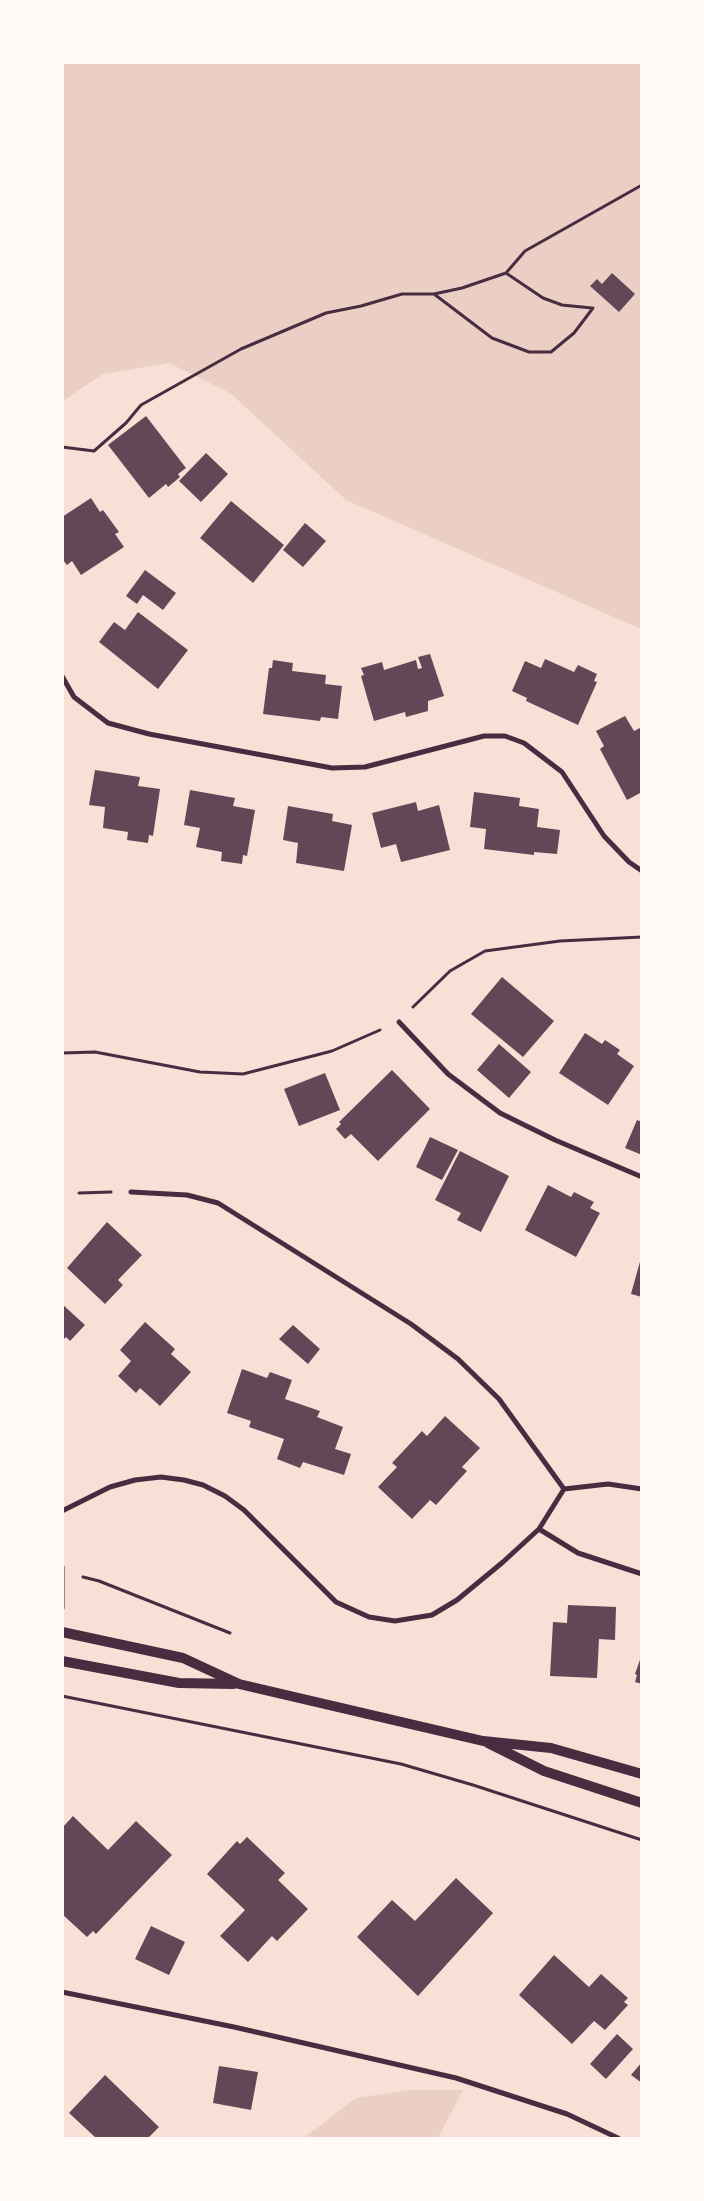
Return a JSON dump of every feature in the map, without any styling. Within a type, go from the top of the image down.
[{"type":"main road","points":[[62,1632],[183,1658],[239,1684],[483,1741],[551,1748],[642,1774]]},
{"type":"main road","points":[[62,1661],[179,1683],[239,1684]]},
{"type":"main road","points":[[483,1741],[544,1772],[642,1803]]},
{"type":"street","points":[[62,676],[74,696],[108,723],[149,734],[332,768],[365,767],[484,736],[505,736],[524,742],[562,772],[604,836],[629,862],[642,871]]},
{"type":"street","points":[[399,1022],[448,1074],[500,1113],[554,1140],[642,1178]]},
{"type":"street","points":[[131,1192],[187,1195],[218,1203],[411,1324],[458,1359],[499,1399],[564,1489]]},
{"type":"street","points":[[62,1511],[110,1487],[135,1480],[161,1477],[184,1480],[204,1486],[225,1496],[244,1510],[336,1602],[369,1617],[395,1621],[432,1615],[457,1600],[539,1529],[564,1489]]},
{"type":"street","points":[[564,1489],[608,1484],[642,1488]]},
{"type":"street","points":[[539,1529],[578,1553],[642,1574]]},
{"type":"street","points":[[62,1567],[62,1608]]},
{"type":"street","points":[[62,1992],[234,2028],[456,2078],[568,2114],[618,2138]]},
{"type":"path","points":[[62,448],[94,451],[126,422],[141,405],[241,349],[326,313],[361,306],[402,294],[434,294],[462,288],[506,273],[525,251],[642,185]]},
{"type":"path","points":[[434,294],[492,338],[529,352],[551,352],[574,333],[593,308],[562,305],[543,298],[506,273]]},
{"type":"path","points":[[62,1053],[94,1052],[200,1072],[243,1074],[332,1051],[399,1022],[450,971],[485,951],[560,941],[642,937]]},
{"type":"path","points":[[79,1193],[131,1192]]},
{"type":"path","points":[[83,1577],[99,1581],[230,1633]]},
{"type":"path","points":[[62,1696],[401,1764],[473,1785],[642,1840]]},
{"type":"shaded area","points":[[63,63],[641,63],[641,629],[346,500],[230,393],[169,363],[103,374],[63,401]]},
{"type":"shaded area","points":[[410,2090],[463,2090],[438,2138],[304,2138],[356,2098]]},
{"type":"building","points":[[612,273],[635,294],[619,312],[590,286],[597,279],[602,284]]},
{"type":"building","points":[[146,416],[186,468],[178,474],[180,477],[168,487],[166,484],[149,498],[108,445]]},
{"type":"building","points":[[206,453],[228,474],[201,502],[179,481]]},
{"type":"building","points":[[91,498],[100,512],[103,510],[119,532],[115,534],[124,547],[81,575],[72,561],[67,565],[62,559],[62,517]]},
{"type":"building","points":[[231,501],[284,545],[253,583],[200,538]]},
{"type":"building","points":[[305,523],[326,541],[303,567],[283,550]]},
{"type":"building","points":[[145,570],[176,593],[163,610],[143,595],[137,604],[126,596]]},
{"type":"building","points":[[138,612],[188,650],[158,689],[99,642],[114,622],[125,630]]},
{"type":"building","points":[[430,654],[444,696],[428,701],[428,711],[406,717],[405,712],[374,721],[361,676],[364,675],[361,668],[382,662],[384,670],[416,660],[418,669],[422,668],[418,657]]},
{"type":"building","points":[[545,659],[574,672],[578,665],[597,674],[594,681],[597,682],[578,725],[526,701],[527,698],[512,691],[525,661],[541,668]]},
{"type":"building","points":[[273,660],[293,663],[292,671],[326,675],[325,684],[342,686],[338,719],[321,717],[320,721],[263,714],[269,668],[272,668]]},
{"type":"building","points":[[625,716],[634,731],[642,727],[642,792],[627,800],[600,749],[604,746],[596,731]]},
{"type":"building","points":[[95,770],[140,777],[138,786],[160,789],[153,836],[149,835],[148,843],[127,840],[128,832],[103,828],[105,807],[89,805]]},
{"type":"building","points":[[190,790],[235,798],[233,806],[255,810],[247,856],[243,855],[242,864],[221,861],[222,852],[196,847],[200,828],[184,825]]},
{"type":"building","points":[[474,792],[520,798],[519,806],[539,809],[537,827],[560,830],[557,854],[534,852],[534,855],[484,849],[486,829],[470,827]]},
{"type":"building","points":[[416,802],[418,811],[439,805],[450,850],[401,862],[396,844],[381,848],[372,813]]},
{"type":"building","points":[[288,806],[333,814],[332,821],[352,825],[344,871],[296,863],[298,843],[283,840]]},
{"type":"building","points":[[502,977],[554,1021],[523,1057],[471,1014]]},
{"type":"building","points":[[585,1033],[602,1044],[605,1040],[620,1050],[617,1054],[634,1066],[608,1105],[559,1073]]},
{"type":"building","points":[[499,1044],[531,1072],[509,1098],[477,1070]]},
{"type":"building","points":[[392,1070],[430,1109],[378,1161],[351,1134],[345,1139],[336,1129],[341,1124],[339,1122]]},
{"type":"building","points":[[325,1073],[340,1110],[299,1126],[284,1089]]},
{"type":"building","points":[[637,1120],[642,1122],[642,1155],[625,1148]]},
{"type":"building","points":[[430,1137],[458,1150],[442,1180],[416,1167]]},
{"type":"building","points":[[460,1151],[509,1176],[481,1232],[457,1220],[461,1213],[435,1200]]},
{"type":"building","points":[[548,1185],[571,1197],[574,1192],[594,1202],[590,1208],[600,1213],[576,1257],[525,1230]]},
{"type":"building","points":[[107,1222],[142,1255],[118,1280],[123,1285],[105,1304],[67,1268]]},
{"type":"building","points":[[642,1258],[642,1297],[631,1294]]},
{"type":"building","points":[[62,1304],[85,1325],[70,1341],[66,1337],[62,1341]]},
{"type":"building","points":[[145,1322],[175,1349],[171,1354],[191,1372],[160,1406],[140,1388],[136,1393],[118,1376],[131,1361],[120,1350]]},
{"type":"building","points":[[293,1325],[320,1349],[308,1364],[279,1339]]},
{"type":"building","points":[[242,1369],[267,1378],[270,1372],[292,1380],[285,1399],[320,1411],[317,1417],[343,1427],[335,1449],[351,1454],[344,1475],[303,1462],[300,1468],[277,1459],[284,1439],[249,1427],[251,1421],[227,1413]]},
{"type":"building","points":[[445,1416],[480,1448],[462,1467],[467,1471],[436,1505],[430,1500],[412,1519],[378,1487],[397,1467],[392,1463],[422,1431],[427,1436]]},
{"type":"building","points":[[568,1605],[616,1607],[615,1640],[599,1639],[597,1678],[550,1676],[553,1622],[567,1623]]},
{"type":"building","points":[[642,1654],[642,1684],[635,1682],[637,1675],[635,1674]]},
{"type":"building","points":[[73,1816],[108,1850],[136,1821],[172,1855],[96,1934],[93,1931],[87,1937],[62,1914],[62,1828]]},
{"type":"building","points":[[247,1837],[285,1873],[278,1880],[308,1909],[277,1941],[272,1936],[248,1962],[220,1936],[245,1910],[207,1874],[237,1841],[240,1844]]},
{"type":"building","points":[[456,1878],[493,1913],[418,1996],[357,1937],[392,1900],[415,1921]]},
{"type":"building","points":[[151,1926],[185,1942],[169,1975],[135,1959]]},
{"type":"building","points":[[554,1955],[589,1987],[601,1974],[628,1998],[624,2002],[628,2005],[605,2030],[594,2021],[572,2044],[519,1995]]},
{"type":"building","points":[[617,2034],[633,2049],[606,2079],[590,2064]]},
{"type":"building","points":[[642,2062],[642,2083],[631,2075]]},
{"type":"building","points":[[219,2066],[258,2072],[251,2110],[213,2103]]},
{"type":"building","points":[[105,2075],[159,2127],[148,2138],[96,2138],[69,2113]]}]
